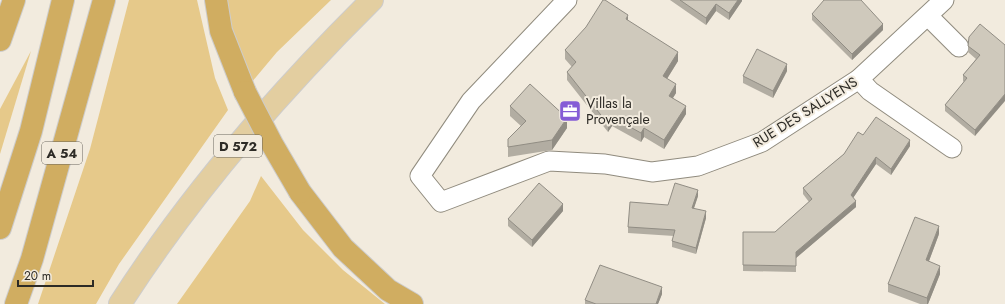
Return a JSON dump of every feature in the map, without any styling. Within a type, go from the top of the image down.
[{"type":"highway","points":[[0,40],[14,0]]},
{"type":"highway","name":"A 54","points":[[0,228],[31,131],[63,0]]},
{"type":"highway","name":"A 54","points":[[16,304],[32,259],[104,0]]},
{"type":"highway","points":[[216,0],[221,31],[245,92],[272,144],[300,192],[342,248],[388,290],[412,304]]},
{"type":"main road","name":"D 572","points":[[120,304],[148,261],[205,184],[290,85],[332,39],[372,0]]},
{"type":"street","name":"RUE DES SALLYENS","points":[[567,0],[472,101],[420,176],[441,202],[549,161],[605,164],[652,172],[698,166],[762,142],[859,79],[944,0]]},
{"type":"street","points":[[928,16],[959,47]]},
{"type":"street","points":[[859,79],[870,91],[952,148]]},
{"type":"shaded area","points":[[129,0],[197,0],[215,78],[228,110],[119,264],[96,304],[38,304],[90,149]]},
{"type":"shaded area","points":[[225,0],[331,0],[277,52],[251,83],[231,27]]},
{"type":"shaded area","points":[[31,51],[0,154],[0,109]]},
{"type":"shaded area","points":[[261,176],[303,230],[343,270],[385,304],[177,304],[250,201]]},
{"type":"building","points":[[603,0],[628,15],[626,19],[678,52],[663,76],[676,84],[669,96],[686,106],[664,140],[644,128],[641,133],[612,117],[608,124],[567,72],[576,62],[565,50],[586,27]]},
{"type":"building","points":[[680,0],[738,0],[729,13],[716,4],[706,18]]},
{"type":"building","points":[[824,0],[861,0],[883,24],[852,54],[812,14]]},
{"type":"building","points":[[980,24],[1005,45],[1005,94],[975,130],[945,105],[967,78],[963,75],[980,55],[968,46],[969,37]]},
{"type":"building","points":[[757,49],[787,64],[773,91],[743,76]]},
{"type":"building","points":[[530,84],[567,118],[552,140],[508,147],[508,139],[526,121],[510,106]]},
{"type":"building","points":[[876,117],[910,140],[891,169],[876,157],[851,195],[856,201],[796,252],[796,266],[743,265],[743,232],[775,232],[812,199],[803,188],[844,154],[858,132],[863,135]]},
{"type":"building","points":[[539,183],[563,204],[532,240],[508,219]]},
{"type":"building","points":[[675,183],[698,190],[692,208],[706,211],[696,248],[672,241],[675,230],[628,227],[630,202],[668,205]]},
{"type":"building","points":[[915,217],[939,226],[926,260],[940,266],[927,298],[888,284]]},
{"type":"building","points":[[600,265],[662,287],[656,304],[596,304],[585,300]]},
{"type":"place","name":"Villas la Provençale","points":[[570,111]]}]
